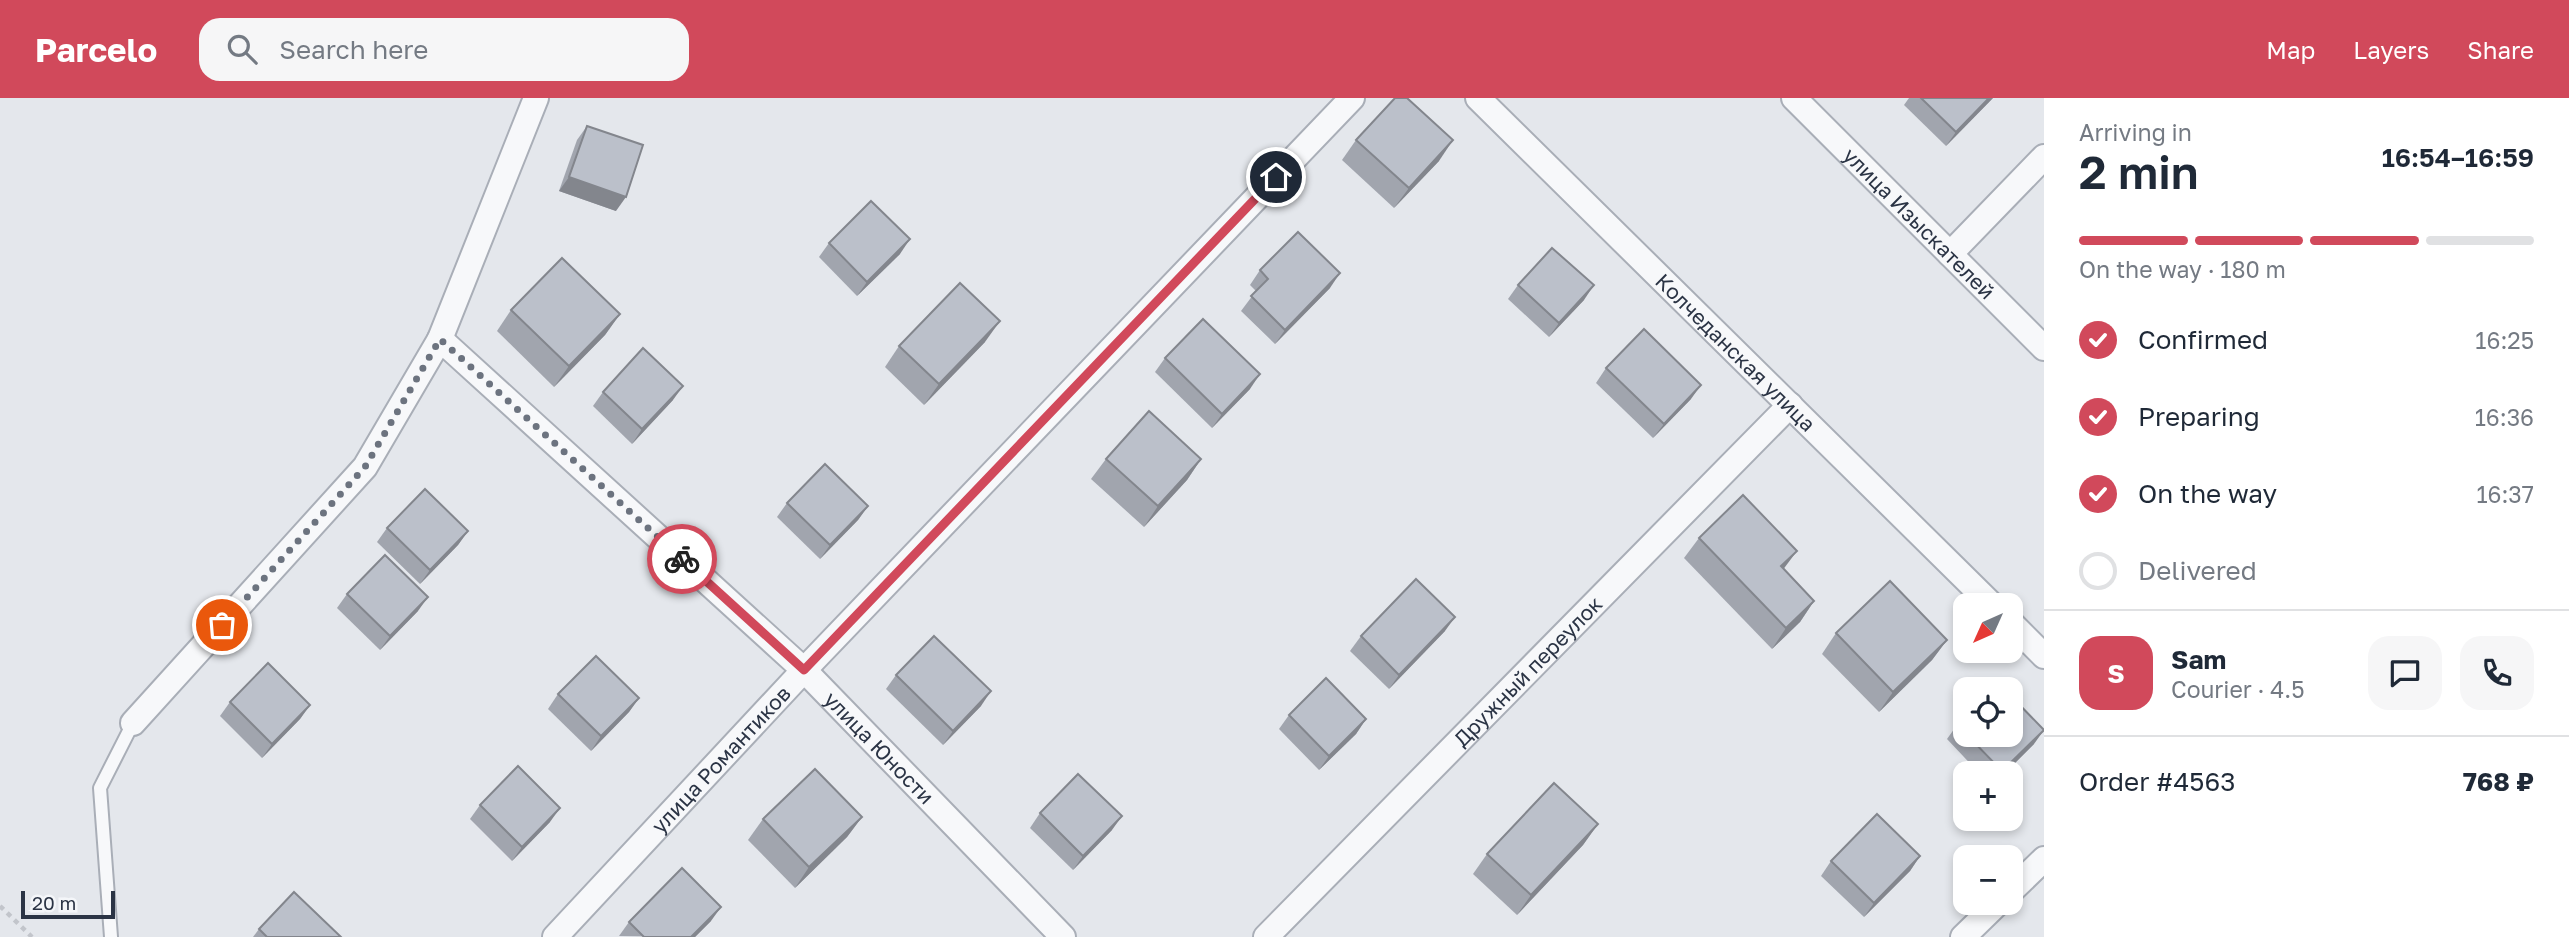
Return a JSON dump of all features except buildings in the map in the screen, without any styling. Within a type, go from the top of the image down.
[{"type":"street","points":[[133,723],[365,467],[440,339],[536,98]]},
{"type":"street","name":"улица Романтиков","points":[[555,937],[804,670],[1352,98]]},
{"type":"street","name":"Колчеданская улица","points":[[1478,98],[1980,593]]},
{"type":"street","name":"улица Изыскателей","points":[[1794,98],[2044,348]]},
{"type":"street","points":[[1950,254],[2044,157]]},
{"type":"street","name":"улица Юности","points":[[440,339],[804,670],[1063,937]]},
{"type":"street","name":"Дружный переулок","points":[[1266,937],[1790,405]]},
{"type":"street","points":[[2023,635],[2044,656]]},
{"type":"street","points":[[2023,879],[2044,859]]},
{"type":"street","points":[[1963,937],[1986,915]]},
{"type":"lane","points":[[111,937],[100,788],[133,723]]},
{"type":"path","points":[[0,906],[32,937]]},
{"type":"way so far","points":[[222,625],[365,467],[440,339],[682,559]]},
{"type":"route","points":[[682,559],[804,670],[1276,177]]}]
